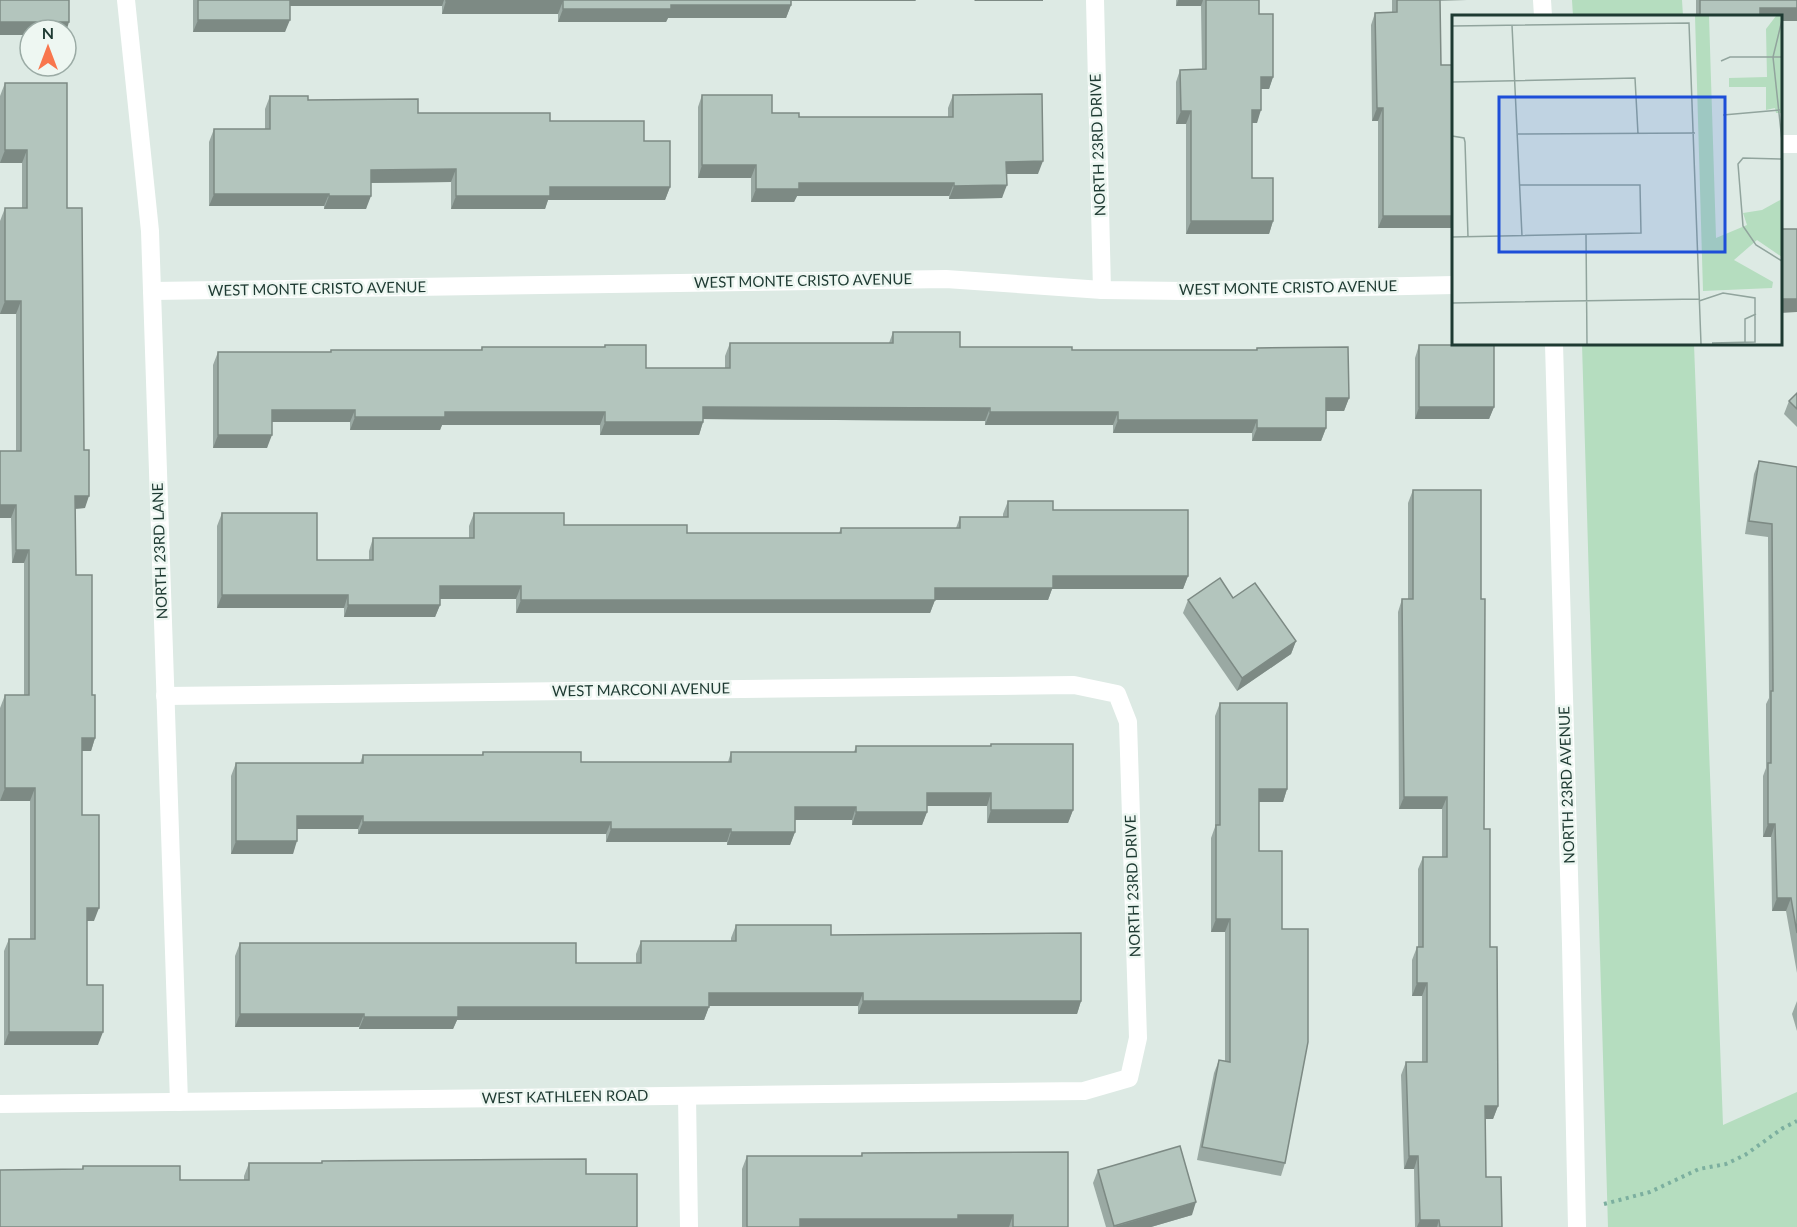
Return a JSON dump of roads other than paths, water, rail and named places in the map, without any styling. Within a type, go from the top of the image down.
[{"type":"street","name":"NORTH 23RD LANE","points":[[126,0],[150,231],[179,1102]]},
{"type":"street","name":"NORTH 23RD DRIVE","points":[[1095,0],[1102,290]]},
{"type":"street","points":[[1542,0],[1543,15]]},
{"type":"street","name":"WEST MONTE CRISTO AVENUE","points":[[152,291],[946,279],[1102,290],[1186,291],[1452,285]]},
{"type":"street","name":"NORTH 23RD AVENUE","points":[[1554,345],[1571,932],[1576,1219]]},
{"type":"street","name":"WEST MARCONI AVENUE","points":[[165,696],[1074,685],[1117,694]]},
{"type":"street","name":"NORTH 23RD DRIVE","points":[[1117,694],[1128,722],[1138,1038],[1129,1078]]},
{"type":"street","name":"WEST KATHLEEN ROAD","points":[[0,1104],[1084,1091],[1129,1078]]},
{"type":"street","points":[[687,1096],[689,1227]]}]
